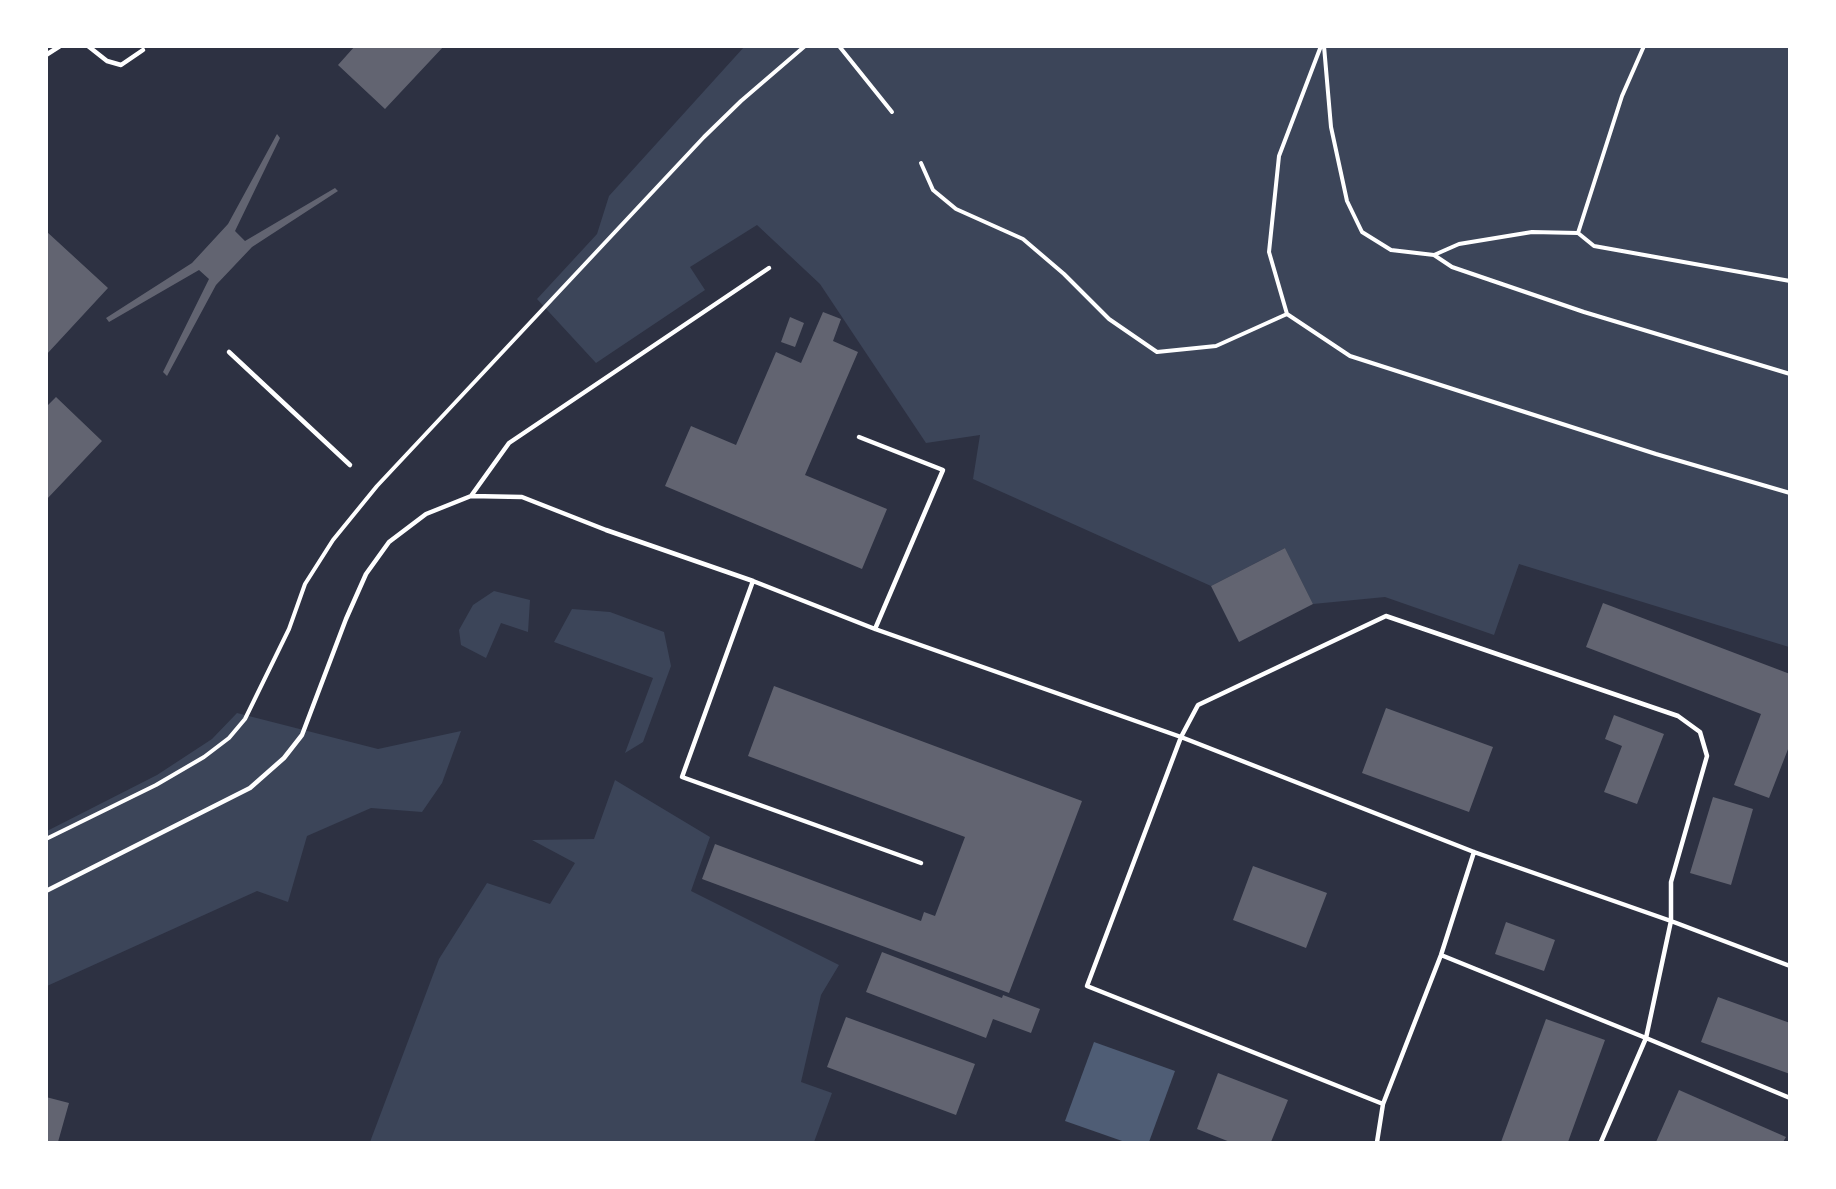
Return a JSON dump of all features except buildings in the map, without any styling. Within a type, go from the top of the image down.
[{"type":"lane","points":[[46,55],[60,46]]},
{"type":"lane","points":[[88,46],[107,61],[121,65],[143,50]]},
{"type":"lane","points":[[471,496],[509,443],[769,268]]},
{"type":"lane","points":[[229,352],[350,465]]},
{"type":"lane","points":[[859,437],[943,470],[875,629]]},
{"type":"lane","points":[[46,891],[250,788],[284,758],[302,735],[346,619],[366,574],[389,542],[426,514],[471,496],[522,497],[606,530],[753,581],[875,629],[1181,737],[1474,852],[1671,921],[1790,966]]},
{"type":"lane","points":[[753,581],[682,777],[921,863]]},
{"type":"lane","points":[[1383,1104],[1087,986],[1181,737],[1198,705],[1386,616],[1677,716],[1700,732],[1707,756],[1671,882],[1671,921],[1646,1038],[1601,1143]]},
{"type":"lane","points":[[1377,1143],[1383,1104],[1441,955],[1474,852]]},
{"type":"lane","points":[[1441,955],[1790,1098]]},
{"type":"path","points":[[46,839],[156,785],[204,757],[230,738],[245,719],[289,629],[305,584],[333,540],[377,486],[705,137],[741,101],[806,46]]},
{"type":"path","points":[[839,46],[892,112]]},
{"type":"path","points":[[1322,46],[1330,127],[1347,201],[1362,232],[1391,250],[1434,255],[1452,267],[1584,312],[1790,374]]},
{"type":"path","points":[[1322,46],[1279,156],[1269,252],[1287,314],[1350,356],[1656,454],[1790,493]]},
{"type":"path","points":[[1578,233],[1622,96],[1644,46]]},
{"type":"path","points":[[921,163],[933,190],[956,209],[1023,239],[1064,274],[1109,319],[1157,352],[1216,346],[1287,314]]},
{"type":"path","points":[[1434,255],[1460,244],[1532,232],[1578,233],[1594,246],[1790,281]]},
{"type":"shaded area","points":[[744,47],[1789,47],[1789,647],[1519,564],[1494,635],[1385,597],[1313,604],[1285,548],[1211,586],[973,479],[980,435],[926,443],[820,284],[757,225],[690,267],[705,290],[596,363],[537,299],[597,234],[609,196]]},
{"type":"shaded area","points":[[494,591],[530,600],[528,632],[501,623],[486,658],[461,645],[459,630],[473,605]]},
{"type":"shaded area","points":[[572,609],[610,612],[664,632],[671,666],[643,742],[625,753],[653,678],[554,642]]},
{"type":"shaded area","points":[[237,713],[378,749],[461,731],[442,783],[422,812],[371,808],[307,836],[288,902],[257,891],[47,986],[47,831],[157,775],[212,739]]},
{"type":"shaded area","points":[[615,780],[710,837],[691,891],[839,965],[821,995],[801,1082],[832,1093],[814,1142],[370,1142],[439,959],[487,883],[550,904],[575,863],[532,840],[594,839]]},
{"type":"shaded area","points":[[1094,1042],[1175,1071],[1149,1142],[1125,1142],[1065,1121]]}]
